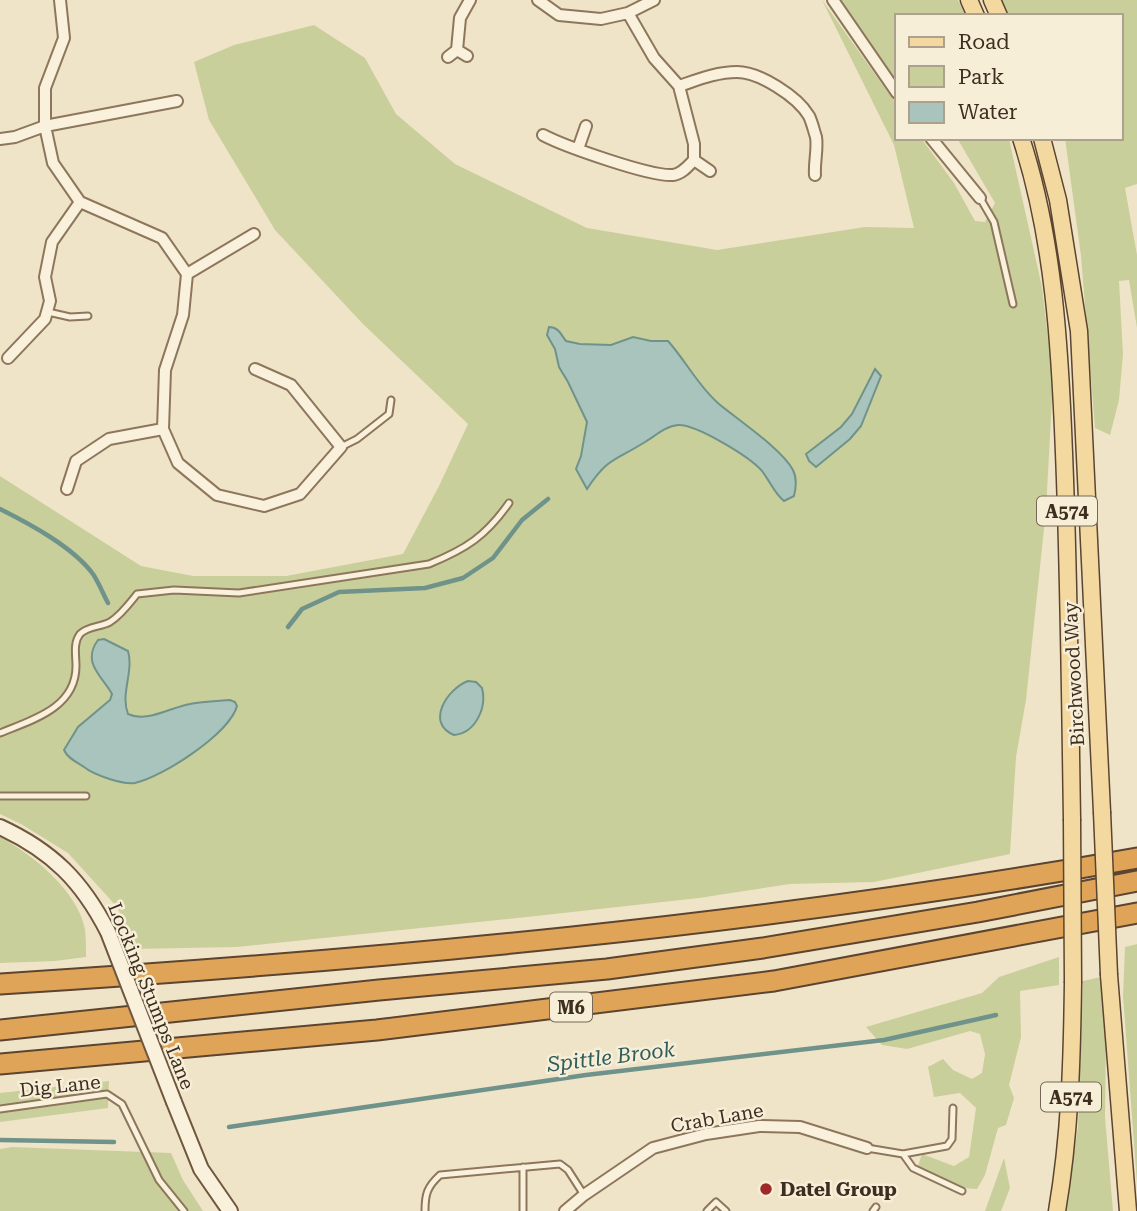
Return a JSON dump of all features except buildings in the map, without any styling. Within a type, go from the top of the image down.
[{"type":"highway","points":[[0,984],[513,943],[774,913],[1041,875],[1137,858]]},
{"type":"highway","name":"M6","points":[[0,1030],[607,969],[763,948],[965,914],[1137,881]]},
{"type":"highway","name":"M6","points":[[0,1064],[377,1030],[761,983],[1137,913]]},
{"type":"main road","name":"Birchwood Way","points":[[1044,143],[1058,200],[1079,331],[1109,975],[1128,1211]]},
{"type":"main road","name":"Birchwood Way","points":[[1023,144],[1049,257],[1061,377],[1069,570],[1072,1093],[1066,1161],[1057,1211]]},
{"type":"street","points":[[60,0],[64,38],[45,88],[45,125],[53,163],[79,202],[162,238],[187,275],[183,315],[165,370],[163,429],[178,463],[217,495],[264,506],[300,495],[341,447],[291,385],[255,369]]},
{"type":"street","points":[[457,54],[460,18],[470,0]]},
{"type":"street","points":[[538,0],[559,15],[586,19],[601,19],[628,13],[654,0]]},
{"type":"street","points":[[834,0],[895,90]]},
{"type":"street","points":[[628,13],[654,58],[679,86],[695,160],[710,171]]},
{"type":"street","points":[[679,86],[704,77],[735,72],[749,73],[771,83],[790,96],[808,115],[816,139],[815,175]]},
{"type":"street","points":[[0,139],[15,137],[45,125],[177,101]]},
{"type":"street","points":[[578,149],[586,126]]},
{"type":"street","points":[[543,135],[578,149],[669,175],[679,174],[695,160]]},
{"type":"street","points":[[933,140],[981,198]]},
{"type":"street","points":[[4,361],[46,319],[50,301],[45,277],[52,242],[79,202]]},
{"type":"street","points":[[187,275],[254,234]]},
{"type":"street","points":[[67,489],[76,461],[109,439],[163,429]]},
{"type":"street","name":"Locking Stumps Lane","points":[[0,827],[25,838],[51,856],[96,909],[108,932],[201,1169],[230,1211]]},
{"type":"street","name":"Crab Lane","points":[[565,1211],[653,1148],[706,1134],[759,1126],[800,1128],[867,1148]]},
{"type":"lane","points":[[981,198],[994,222],[1013,304]]},
{"type":"lane","points":[[48,312],[70,317],[88,316]]},
{"type":"lane","points":[[341,447],[389,414],[391,400]]},
{"type":"lane","points":[[0,733],[52,710],[63,700],[73,685],[76,669],[75,646],[79,635],[118,616],[137,594],[174,590],[239,593],[429,564],[457,553],[481,537],[509,503]]},
{"type":"lane","points":[[0,796],[86,796]]},
{"type":"lane","name":"Dig Lane","points":[[0,1109],[107,1094],[122,1104],[159,1180],[184,1211]]},
{"type":"lane","points":[[867,1148],[904,1154],[947,1146],[952,1139],[953,1108]]},
{"type":"lane","points":[[904,1154],[913,1168],[962,1191]]},
{"type":"lane","points":[[425,1211],[425,1195],[429,1185],[440,1175],[560,1164],[568,1170],[584,1195]]},
{"type":"lane","points":[[523,1167],[523,1211]]},
{"type":"lane","points":[[707,1211],[716,1202],[726,1211]]},
{"type":"green space","points":[[822,0],[895,102],[895,140],[922,140],[954,183],[975,221],[985,222],[995,203],[958,140],[1009,140],[1042,287],[1053,381],[1046,510],[1026,700],[1016,757],[1010,854],[874,882],[790,884],[699,898],[237,947],[133,949],[118,908],[68,853],[0,814],[0,476],[141,566],[193,576],[286,576],[403,554],[468,424],[363,324],[275,230],[209,120],[194,62],[234,45],[314,25],[365,58],[396,114],[455,164],[587,228],[717,250],[865,227],[914,228],[894,145]]},
{"type":"green space","points":[[840,0],[958,0],[965,14],[895,14],[895,78]]},
{"type":"green space","points":[[998,0],[1137,0],[1137,184],[1125,188],[1137,255],[1137,328],[1129,280],[1119,281],[1123,354],[1119,400],[1110,435],[1095,428],[1081,256],[1065,140],[1123,140],[1123,14],[1004,14]]},
{"type":"green space","points":[[0,837],[26,853],[63,887],[73,901],[85,929],[86,957],[0,963]]},
{"type":"green space","points":[[1137,944],[1137,1184],[1123,996],[1125,947]]},
{"type":"green space","points":[[1059,957],[1059,985],[1020,991],[1021,1037],[1009,1085],[1014,1098],[1006,1125],[998,1128],[985,1175],[977,1189],[963,1188],[918,1166],[922,1154],[954,1166],[969,1157],[976,1108],[960,1093],[934,1097],[928,1067],[943,1059],[953,1070],[972,1079],[982,1073],[985,1054],[980,1034],[970,1031],[907,1049],[882,1045],[866,1027],[982,993],[999,977]]},
{"type":"green space","points":[[1101,977],[1106,1041],[1105,1117],[1113,1211],[1065,1211],[1078,1127],[1083,981]]},
{"type":"green space","points":[[109,1081],[108,1108],[0,1122],[0,1093]]},
{"type":"green space","points":[[12,1147],[171,1153],[183,1180],[203,1211],[0,1211],[0,1149]]},
{"type":"green space","points":[[1004,1158],[1010,1188],[1001,1211],[985,1211]]},
{"type":"water","points":[[549,327],[557,330],[566,341],[580,344],[611,345],[633,337],[668,341],[712,397],[787,462],[795,476],[794,496],[784,501],[756,465],[709,435],[678,425],[665,429],[613,461],[587,489],[576,469],[587,422],[559,367],[555,349],[547,335]]},
{"type":"water","points":[[875,369],[881,376],[861,426],[850,439],[816,467],[806,454],[841,427],[852,414]]},
{"type":"water","points":[[104,639],[128,651],[125,699],[128,714],[151,716],[195,703],[230,700],[237,706],[232,717],[194,752],[147,779],[135,783],[123,782],[89,770],[70,758],[64,750],[78,727],[110,700],[112,694],[95,669],[92,656],[98,640]]},
{"type":"water","points":[[468,681],[476,682],[482,688],[481,711],[474,724],[462,733],[454,735],[445,730],[441,723],[442,706],[453,691]]},
{"type":"waterway","points":[[288,627],[302,609],[339,592],[425,588],[463,578],[493,558],[522,520],[548,499]]},
{"type":"waterway","points":[[0,509],[37,529],[74,555],[93,574],[108,603]]},
{"type":"waterway","name":"Spittle Brook","points":[[229,1127],[586,1075],[884,1040],[996,1015]]},
{"type":"waterway","name":"Spittle Brook","points":[[0,1140],[114,1142]]},
{"type":"place","name":"Datel Group","points":[[766,1189]]}]
